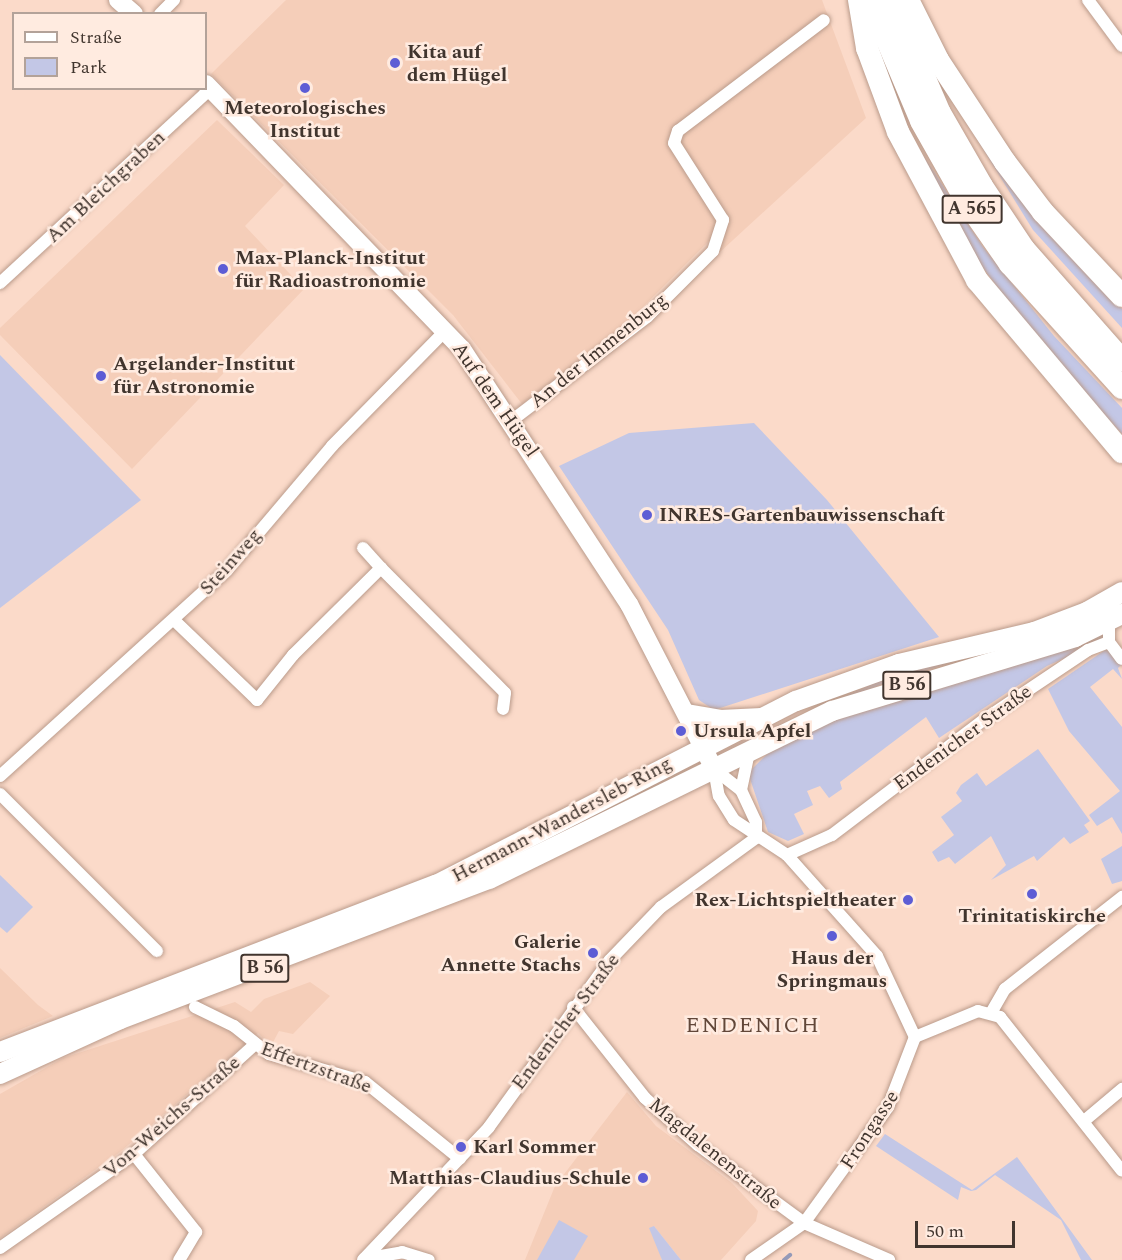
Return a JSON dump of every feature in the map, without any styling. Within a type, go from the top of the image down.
[{"type":"highway","points":[[859,0],[867,48],[898,132],[977,280],[1122,452]]},
{"type":"highway","name":"A 565","points":[[870,0],[921,121],[966,201],[1010,264],[1122,388]]},
{"type":"highway","name":"A 565","points":[[891,0],[940,114],[982,186],[1024,249],[1122,360]]},
{"type":"highway","points":[[908,0],[938,60],[1005,162],[1043,212],[1122,296]]},
{"type":"main road","name":"Hermann-Wandersleb-Ring","points":[[0,1052],[436,885],[762,717],[899,664],[1034,632],[1087,612],[1122,592]]},
{"type":"main road","name":"Hermann-Wandersleb-Ring","points":[[0,1074],[120,1019],[441,900],[748,751],[865,698],[1113,626]]},
{"type":"street","points":[[118,0],[132,12]]},
{"type":"street","points":[[162,12],[174,0]]},
{"type":"street","points":[[1089,0],[1122,46]]},
{"type":"street","name":"An der Immenburg","points":[[511,421],[647,316],[713,251],[723,220],[674,143],[678,131],[824,20]]},
{"type":"street","name":"Auf dem Hügel","points":[[208,87],[446,330],[511,421],[629,604],[714,769]]},
{"type":"street","name":"Am Bleichgraben","points":[[0,283],[205,90]]},
{"type":"street","name":"Steinweg","points":[[0,776],[175,621],[227,570],[332,446],[446,330]]},
{"type":"street","points":[[363,548],[505,693],[503,709]]},
{"type":"street","points":[[175,621],[257,700],[293,655],[381,568]]},
{"type":"street","points":[[1113,626],[1122,659]]},
{"type":"street","name":"Endenicher Straße","points":[[787,855],[832,835],[985,719],[1088,650],[1113,626]]},
{"type":"street","points":[[687,713],[720,719],[762,717]]},
{"type":"street","points":[[741,790],[748,751]]},
{"type":"street","points":[[714,769],[741,790],[756,822],[756,838]]},
{"type":"street","points":[[714,769],[719,796],[734,820],[756,838],[787,855],[878,956],[915,1037],[978,1011],[991,1013],[1035,1057],[1122,1172]]},
{"type":"street","points":[[0,794],[157,951]]},
{"type":"street","name":"Endenicher Straße","points":[[363,1260],[393,1226],[460,1159],[573,1007],[661,908],[756,838]]},
{"type":"street","points":[[991,1013],[1005,989],[1122,897]]},
{"type":"street","name":"Effertzstraße","points":[[195,1007],[234,1026],[254,1046],[365,1082],[460,1159]]},
{"type":"street","name":"Magdalenenstraße","points":[[573,1007],[668,1120],[804,1223],[869,1256],[889,1260]]},
{"type":"street","name":"Frongasse","points":[[751,1260],[804,1223],[888,1107],[915,1037]]},
{"type":"street","name":"Von-Weichs-Straße","points":[[0,1248],[134,1154],[254,1046]]},
{"type":"street","points":[[1084,1121],[1122,1089]]},
{"type":"street","points":[[134,1154],[196,1232],[179,1260]]},
{"type":"street","points":[[393,1226],[402,1252],[428,1260]]},
{"type":"street","name":"Endenicher Straße","points":[[363,1260],[402,1252]]},
{"type":"shaded area","points":[[286,0],[822,0],[866,118],[720,252],[710,240],[624,326],[522,404],[453,315],[211,74]]},
{"type":"shaded area","points":[[217,120],[284,185],[245,226],[304,289],[132,469],[0,335],[0,328]]},
{"type":"shaded area","points":[[0,968],[38,1005],[53,1016],[0,1038]]},
{"type":"shaded area","points":[[310,982],[330,996],[293,1034],[279,1031],[271,1046],[258,1033],[120,1152],[0,1238],[0,1094],[63,1058],[235,1002],[251,1012],[264,999]]},
{"type":"shaded area","name":"Matthias-Claudius-Schule","points":[[627,1092],[656,1126],[732,1183],[758,1211],[756,1221],[721,1260],[681,1260],[654,1226],[662,1260],[525,1260],[555,1186]]},
{"type":"green space","points":[[970,128],[1122,309],[1122,328],[1033,230]]},
{"type":"green space","points":[[923,155],[983,247],[1054,336],[1122,408],[1122,434],[1036,339],[972,253]]},
{"type":"green space","points":[[0,355],[141,500],[0,608]]},
{"type":"green space","points":[[754,423],[827,500],[939,637],[714,710],[699,700],[668,630],[559,466],[629,433]]},
{"type":"green space","points":[[1098,618],[887,682],[730,748],[901,671]]},
{"type":"green space","points":[[1103,634],[1107,639],[1047,666],[939,738],[926,717],[840,782],[842,789],[829,798],[820,786],[807,791],[813,805],[794,814],[804,834],[788,841],[768,832],[748,773],[772,749],[866,702]]},
{"type":"green space","points":[[1108,648],[1122,664],[1118,668],[1122,679],[1113,669],[1090,687],[1122,727],[1122,834],[1112,817],[1097,826],[1089,815],[1120,791],[1069,731],[1048,689]]},
{"type":"green space","points":[[1038,749],[1090,821],[1084,825],[1089,832],[1070,844],[1064,837],[1037,861],[1034,856],[991,880],[1006,865],[991,836],[955,864],[949,857],[938,862],[932,852],[954,835],[941,817],[962,801],[956,793],[961,785],[977,773],[986,786]]},
{"type":"green space","points":[[1122,846],[1122,881],[1112,884],[1101,859]]},
{"type":"green space","points":[[0,875],[33,907],[7,933],[0,927]]},
{"type":"green space","points":[[885,1134],[972,1190],[1017,1157],[1092,1260],[1081,1260],[1061,1220],[995,1175],[976,1190],[971,1191],[961,1187],[958,1200],[876,1146]]},
{"type":"green space","points":[[559,1220],[588,1236],[574,1260],[537,1260]]},
{"type":"green space","points":[[654,1226],[681,1260],[662,1260],[649,1228]]},
{"type":"waterway","points":[[784,1260],[790,1255]]},
{"type":"place","name":"Kita auf dem Hügel","points":[[395,63]]},
{"type":"place","name":"Meteorologisches Institut","points":[[305,88]]},
{"type":"place","name":"Max-Planck-Institut für Radioastronomie","points":[[223,269]]},
{"type":"place","name":"Argelander-Institut für Astronomie","points":[[101,376]]},
{"type":"place","name":"INRES-Gartenbauwissenschaft","points":[[647,515]]},
{"type":"place","name":"Ursula Apfel","points":[[681,731]]},
{"type":"place","name":"Trinitatiskirche","points":[[1032,894]]},
{"type":"place","name":"Rex-Lichtspieltheater","points":[[908,900]]},
{"type":"place","name":"Haus der Springmaus","points":[[832,936]]},
{"type":"place","name":"Galerie Annette Stachs","points":[[593,953]]},
{"type":"place","name":"Karl Sommer","points":[[461,1147]]},
{"type":"place","name":"Matthias-Claudius-Schule","points":[[643,1178]]},
{"type":"district","name":"ENDENICH","points":[[753,1026]]}]
